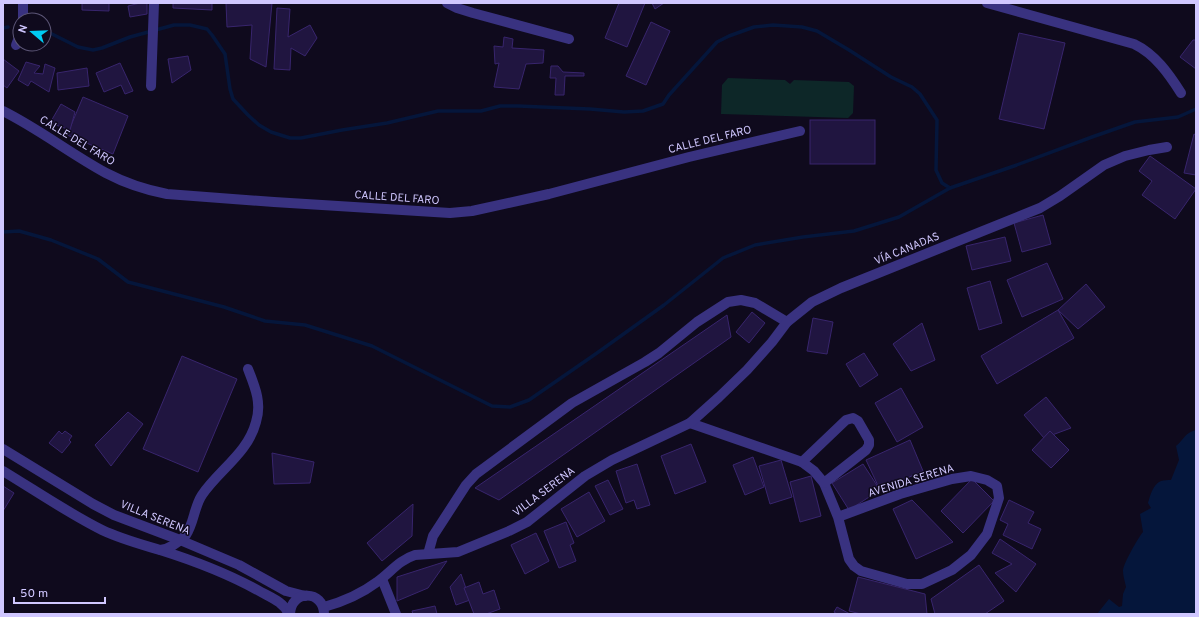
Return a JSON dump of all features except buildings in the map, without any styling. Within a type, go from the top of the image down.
[{"type":"street","points":[[151,86],[154,3]]},
{"type":"street","points":[[447,3],[473,13],[569,39]]},
{"type":"street","points":[[987,3],[1134,44],[1150,54],[1168,74],[1181,92]]},
{"type":"street","name":"CALLE DEL FARO","points":[[3,111],[24,122],[107,174],[156,192],[274,202],[450,213],[472,211],[549,194],[689,157],[800,130]]},
{"type":"street","name":"VÍA CANADAS","points":[[690,423],[747,370],[772,342],[787,322],[812,302],[1040,208],[1104,165],[1126,156],[1167,147]]},
{"type":"street","points":[[428,554],[433,536],[466,485],[476,474],[572,403],[659,353],[703,318],[728,302],[741,300],[755,302],[787,322]]},
{"type":"street","points":[[160,550],[168,549],[186,534],[203,494],[246,446],[255,428],[259,401],[256,388],[248,369]]},
{"type":"street","points":[[802,462],[846,420],[853,418],[858,421],[869,440],[869,446],[824,483]]},
{"type":"street","name":"AVENIDA SERENA","points":[[690,423],[802,462],[814,471],[824,483],[838,517],[849,559],[854,566],[861,572],[907,584],[922,584],[952,570],[971,555],[987,534],[999,498],[997,486],[987,480],[971,476],[952,479],[900,494],[838,517]]},
{"type":"street","name":"VILLA SERENA","points":[[3,449],[93,504],[239,565],[286,592],[316,598],[321,602],[324,611],[335,604],[362,592],[382,579],[396,566],[409,557],[415,555],[458,552],[527,522],[585,476],[612,460],[690,423]]},
{"type":"street","points":[[3,471],[74,515],[103,531],[217,570],[236,578],[281,603],[290,614]]},
{"type":"street","points":[[382,579],[396,614]]},
{"type":"street","points":[[290,614],[291,607],[294,602],[305,596]]},
{"type":"green space","points":[[728,78],[785,80],[790,84],[794,80],[849,82],[854,86],[853,113],[848,118],[721,114],[722,85]]},
{"type":"water","points":[[1196,430],[1196,614],[1097,614],[1109,599],[1119,607],[1122,606],[1123,594],[1126,587],[1123,573],[1125,563],[1143,532],[1140,514],[1151,508],[1148,503],[1152,490],[1156,485],[1161,481],[1171,480],[1179,460],[1176,446],[1186,435]]},
{"type":"waterway","points":[[52,34],[78,47],[93,50],[130,37],[174,25],[190,25],[207,29],[225,54],[230,89],[233,99],[259,125],[271,132],[290,138],[301,138],[387,123],[438,111],[481,111],[500,106],[590,109],[624,112],[643,111],[663,104],[669,95],[717,42],[754,27],[773,25],[802,27],[817,31],[891,77],[912,87],[920,94],[937,120],[936,170],[942,183],[950,188]]},
{"type":"waterway","points":[[3,28],[8,27]]},
{"type":"waterway","points":[[3,232],[19,231],[51,240],[98,259],[128,282],[224,307],[265,321],[305,325],[372,346],[492,406],[510,407],[529,400],[597,353],[664,305],[723,258],[755,245],[803,237],[854,231],[899,217],[950,188],[1135,122],[1178,117],[1196,109]]}]
